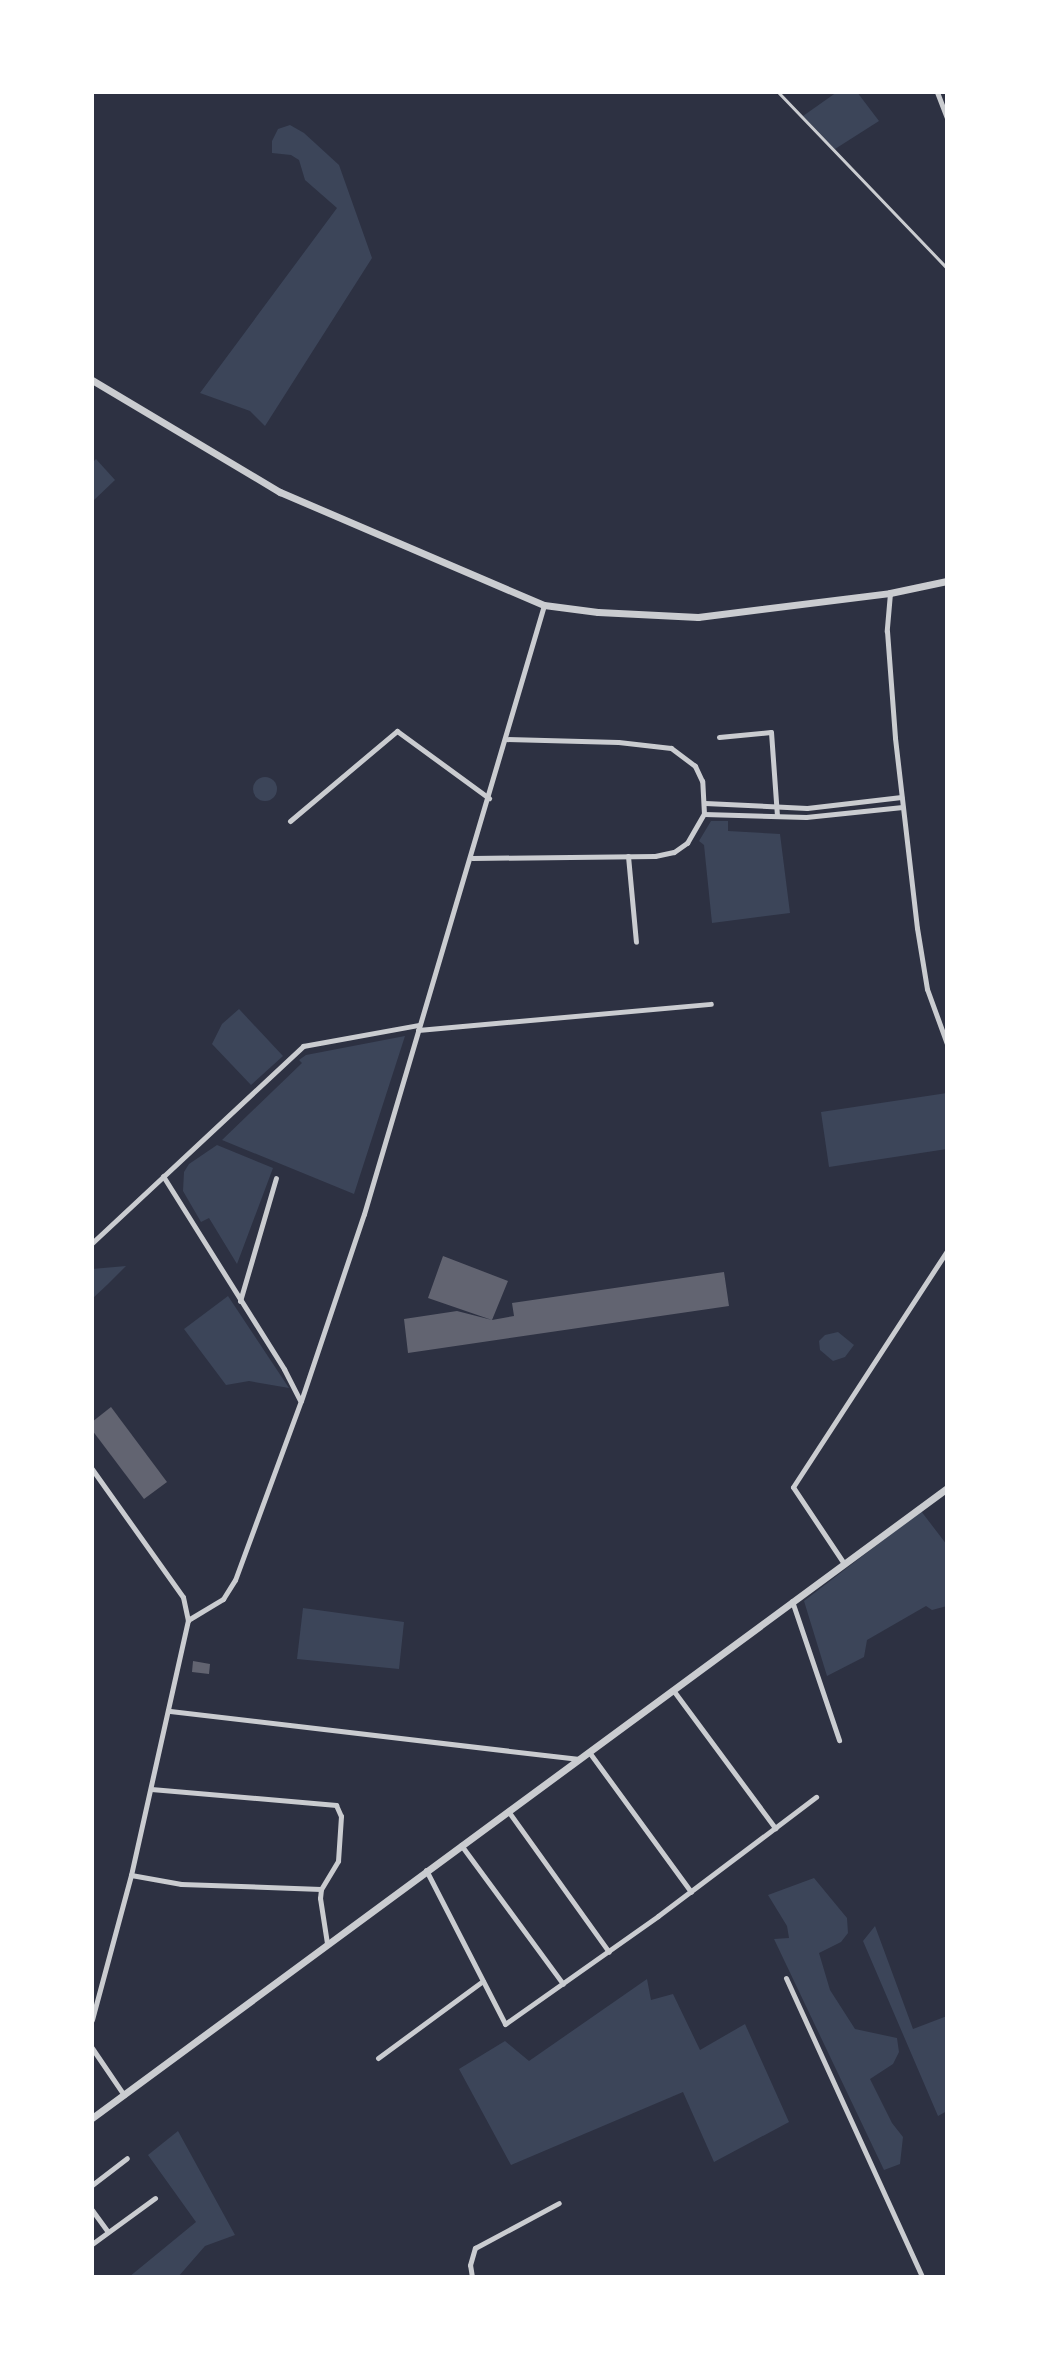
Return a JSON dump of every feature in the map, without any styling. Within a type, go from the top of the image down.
[{"type":"street","points":[[937,92],[947,118]]},
{"type":"street","points":[[92,380],[280,492],[544,605],[598,612],[698,617],[890,593],[947,581]]},
{"type":"street","points":[[890,593],[887,631],[902,807],[927,989],[947,1044]]},
{"type":"street","points":[[188,1620],[223,1599],[235,1580],[301,1401],[364,1214],[544,605]]},
{"type":"street","points":[[290,821],[397,731],[489,798]]},
{"type":"street","points":[[719,737],[771,732],[777,816]]},
{"type":"street","points":[[471,858],[628,856],[674,852],[687,843],[704,814],[705,803],[695,766],[671,748],[618,742],[505,739]]},
{"type":"street","points":[[705,803],[807,808],[901,797]]},
{"type":"street","points":[[704,814],[806,817],[902,807]]},
{"type":"street","points":[[628,856],[636,942]]},
{"type":"street","points":[[92,1243],[303,1046],[419,1028],[711,1004]]},
{"type":"street","points":[[163,1176],[301,1401]]},
{"type":"street","points":[[240,1302],[276,1178]]},
{"type":"street","points":[[843,1562],[793,1487],[947,1251]]},
{"type":"street","points":[[92,1469],[183,1597],[188,1620],[131,1875],[92,2020]]},
{"type":"street","points":[[92,2118],[947,1488]]},
{"type":"street","points":[[791,1600],[839,1740]]},
{"type":"street","points":[[672,1690],[775,1828]]},
{"type":"street","points":[[170,1711],[580,1759]]},
{"type":"street","points":[[589,1752],[691,1892]]},
{"type":"street","points":[[151,1789],[336,1805],[341,1816],[338,1861],[321,1889],[327,1943]]},
{"type":"street","points":[[426,1870],[505,2024],[609,1952],[816,1797]]},
{"type":"street","points":[[507,1810],[609,1952]]},
{"type":"street","points":[[460,1844],[563,1984]]},
{"type":"street","points":[[131,1875],[181,1884],[321,1889]]},
{"type":"street","points":[[786,1978],[922,2277]]},
{"type":"street","points":[[378,2058],[483,1981]]},
{"type":"street","points":[[92,2048],[124,2095]]},
{"type":"street","points":[[92,2185],[127,2158]]},
{"type":"street","points":[[92,2244],[155,2198]]},
{"type":"street","points":[[472,2277],[470,2265],[475,2248],[559,2203]]},
{"type":"street","points":[[92,2210],[108,2232]]},
{"type":"lane","points":[[778,92],[947,268]]},
{"type":"shaded area","points":[[837,92],[857,92],[879,121],[835,149],[803,116]]},
{"type":"shaded area","points":[[290,125],[304,133],[339,165],[372,258],[265,426],[250,411],[200,393],[337,208],[305,180],[299,160],[291,155],[272,153],[272,141],[278,129]]},
{"type":"shaded area","points":[[96,459],[115,480],[92,502],[92,463]]},
{"type":"shaded area","points":[[265,777],[273,781],[277,789],[273,797],[265,801],[257,797],[253,789],[257,781]]},
{"type":"shaded area","points":[[711,821],[728,821],[728,831],[780,834],[790,913],[712,923],[704,845],[699,841]]},
{"type":"shaded area","points":[[239,1009],[283,1056],[251,1085],[212,1044],[222,1024]]},
{"type":"shaded area","points":[[405,1036],[354,1194],[222,1140],[302,1063],[299,1060],[306,1055]]},
{"type":"shaded area","points":[[947,1093],[947,1149],[829,1167],[821,1112]]},
{"type":"shaded area","points":[[217,1145],[273,1168],[237,1264],[209,1218],[201,1222],[183,1191],[184,1172],[189,1164]]},
{"type":"shaded area","points":[[126,1266],[108,1284],[92,1299],[92,1269]]},
{"type":"shaded area","points":[[228,1296],[289,1388],[249,1381],[226,1385],[184,1329]]},
{"type":"shaded area","points":[[838,1332],[854,1345],[845,1357],[833,1361],[820,1350],[819,1341],[825,1335]]},
{"type":"shaded area","points":[[921,1511],[947,1545],[947,1606],[932,1610],[926,1606],[867,1640],[864,1657],[827,1676],[804,1601]]},
{"type":"shaded area","points":[[303,1608],[404,1622],[399,1669],[297,1659]]},
{"type":"shaded area","points":[[814,1878],[847,1918],[848,1933],[841,1942],[819,1953],[830,1990],[855,2029],[897,2038],[899,2052],[893,2064],[870,2079],[892,2123],[903,2137],[900,2164],[884,2170],[774,1939],[789,1938],[787,1926],[768,1895]]},
{"type":"shaded area","points":[[875,1926],[913,2029],[947,2016],[947,2111],[938,2116],[863,1941]]},
{"type":"shaded area","points":[[647,1979],[651,2000],[673,1994],[700,2050],[745,2024],[789,2122],[714,2162],[683,2092],[511,2165],[459,2069],[505,2041],[529,2061]]},
{"type":"shaded area","points":[[178,2131],[235,2235],[205,2246],[178,2277],[129,2277],[196,2222],[148,2155]]},
{"type":"building","points":[[443,1256],[508,1281],[492,1320],[428,1298]]},
{"type":"building","points":[[724,1272],[729,1306],[408,1353],[404,1319],[457,1311],[492,1320],[514,1316],[512,1303]]},
{"type":"building","points":[[111,1407],[167,1482],[144,1499],[92,1430],[92,1422]]},
{"type":"building","points":[[193,1661],[210,1664],[209,1674],[192,1672]]}]
